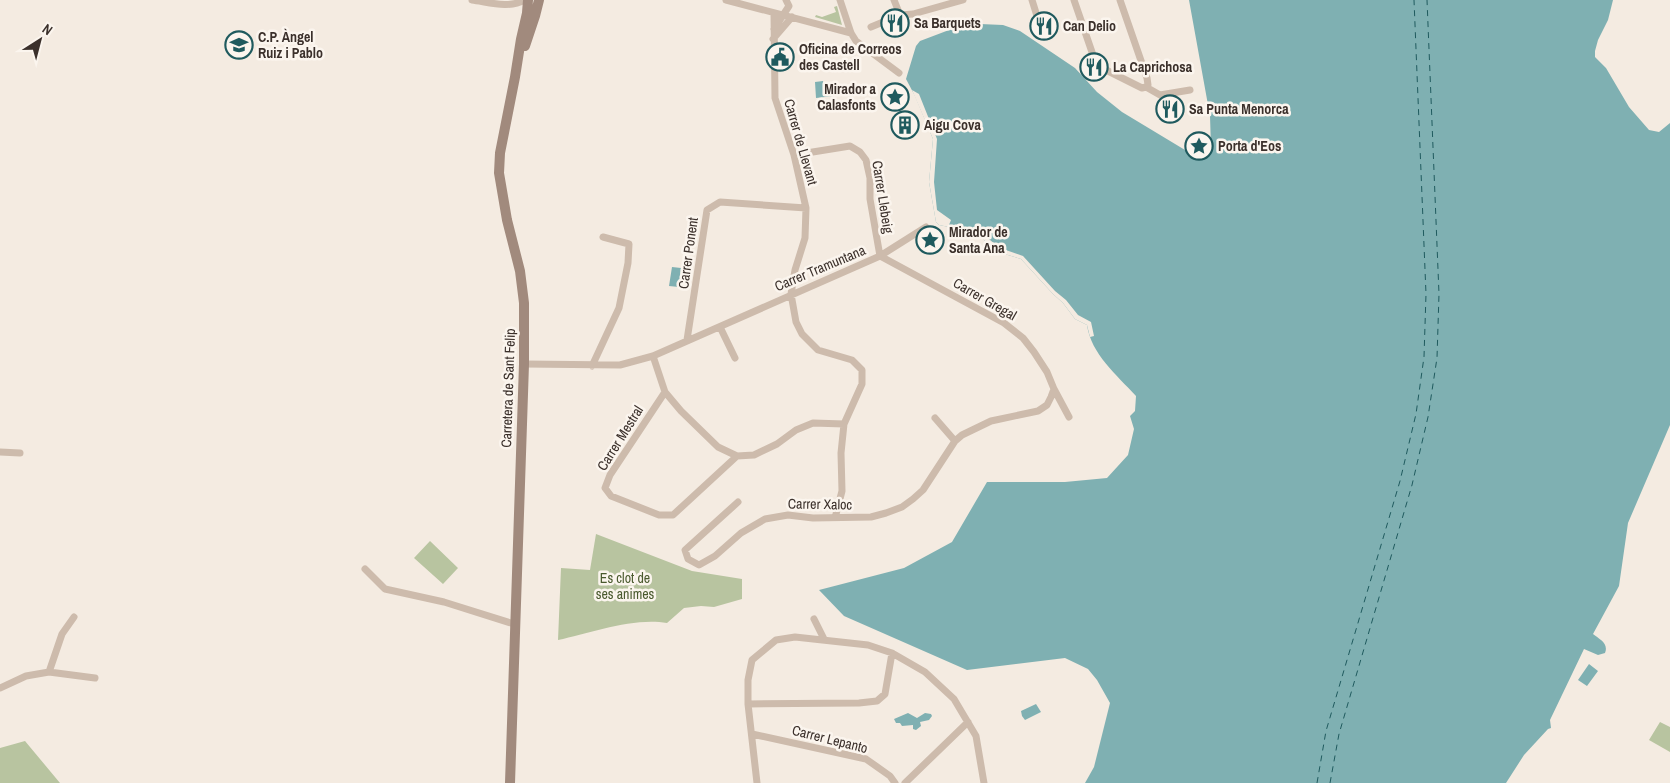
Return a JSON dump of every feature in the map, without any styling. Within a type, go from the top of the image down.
[{"type":"main road","name":"Carretera de Sant Felip","points":[[510,783],[524,364],[523,295],[520,271],[507,220],[499,173],[500,153],[528,0]]},
{"type":"main road","points":[[515,78],[536,16],[539,0]]},
{"type":"street","points":[[472,0],[517,4],[524,0]]},
{"type":"street","points":[[726,0],[750,3],[774,13],[851,34]]},
{"type":"street","points":[[774,28],[788,6],[786,0]]},
{"type":"street","points":[[840,0],[851,34],[856,41],[899,73]]},
{"type":"street","points":[[894,0],[900,15]]},
{"type":"street","points":[[871,27],[900,15],[913,14],[945,3],[963,0]]},
{"type":"street","points":[[1032,0],[1037,16]]},
{"type":"street","points":[[1074,0],[1093,56],[1101,68],[1160,95],[1190,90]]},
{"type":"street","points":[[1120,0],[1147,78],[1148,85],[1146,87]]},
{"type":"street","name":"Carrer de Llevant","points":[[774,13],[775,98],[794,155],[806,208],[804,238],[795,270],[791,294],[796,322],[802,334],[818,350],[852,360],[862,370],[862,384],[844,424],[842,491],[835,518]]},
{"type":"street","points":[[774,39],[792,17]]},
{"type":"street","name":"Carrer Llebeig","points":[[794,155],[850,146],[860,152],[866,160],[870,178],[870,199],[880,256]]},
{"type":"street","name":"Carrer Ponent","points":[[687,340],[706,210],[720,202],[806,208]]},
{"type":"street","name":"Carrer Tramuntana","points":[[524,364],[620,365],[653,356],[880,256],[926,227]]},
{"type":"street","points":[[592,366],[619,308],[630,244],[603,237]]},
{"type":"street","name":"Carrer Gregal","points":[[880,256],[1004,323],[1023,338],[1047,372],[1069,417]]},
{"type":"street","points":[[720,327],[735,358]]},
{"type":"street","points":[[653,356],[665,392],[681,412],[718,447],[737,456],[754,455],[777,444],[796,430],[812,423],[844,424]]},
{"type":"street","name":"Carrer Xaloc","points":[[738,502],[685,550],[688,559],[699,565],[715,556],[741,533],[765,519],[788,515],[813,518],[871,517],[886,514],[902,507],[922,490],[955,441],[962,435],[991,421],[1038,411],[1047,405],[1054,389]]},
{"type":"street","name":"Carrer Mestral","points":[[665,392],[610,475],[605,488],[611,496],[659,515],[673,514],[737,456]]},
{"type":"street","points":[[935,418],[955,441]]},
{"type":"street","points":[[0,452],[20,453]]},
{"type":"street","points":[[365,569],[385,589],[444,602],[514,624]]},
{"type":"street","points":[[49,672],[62,634],[74,617]]},
{"type":"street","points":[[814,618],[824,639]]},
{"type":"street","points":[[757,783],[748,704],[748,680],[752,660],[776,640],[795,637],[868,645],[892,653],[925,672],[954,699],[976,736],[984,783]]},
{"type":"street","points":[[748,704],[859,703],[877,701],[884,694],[892,653]]},
{"type":"street","points":[[0,688],[26,676],[49,672],[95,678]]},
{"type":"street","points":[[905,783],[968,722]]},
{"type":"street","name":"Carrer Lepanto","points":[[752,734],[866,759],[890,776],[895,783]]},
{"type":"green space","points":[[837,6],[842,25],[815,17],[816,15],[822,17],[836,12],[834,7]]},
{"type":"green space","name":"Es clot de ses animes","points":[[596,534],[692,571],[742,579],[742,599],[714,607],[684,608],[667,623],[641,622],[626,624],[558,640],[561,568],[590,570]]},
{"type":"green space","points":[[430,541],[458,568],[443,584],[414,558]]},
{"type":"green space","points":[[1660,722],[1670,727],[1670,752],[1649,740]]},
{"type":"green space","points":[[25,741],[60,783],[0,783],[0,748]]},
{"type":"water","points":[[1189,0],[1613,0],[1608,20],[1598,40],[1595,57],[1606,68],[1629,107],[1649,130],[1659,132],[1670,123],[1670,425],[1628,523],[1619,586],[1593,634],[1605,644],[1605,653],[1598,655],[1584,649],[1550,720],[1551,728],[1524,755],[1506,783],[1085,783],[1094,767],[1110,703],[1097,680],[1088,669],[1065,658],[967,670],[844,616],[819,590],[904,568],[952,542],[987,482],[1065,482],[1107,478],[1128,455],[1134,429],[1130,416],[1135,411],[1136,396],[1099,355],[1089,336],[1087,325],[1075,319],[1063,303],[1021,259],[998,252],[978,235],[955,232],[949,227],[939,225],[936,222],[929,182],[933,139],[906,79],[916,46],[920,41],[957,27],[980,24],[1003,25],[1020,31],[1075,68],[1097,92],[1122,112],[1190,153],[1211,147],[1210,116]]},
{"type":"water","points":[[823,81],[824,86],[833,85],[834,96],[816,98],[815,82]]},
{"type":"water","points":[[672,267],[681,268],[679,287],[669,286]]},
{"type":"water","points":[[1589,664],[1598,671],[1587,686],[1578,680]]},
{"type":"water","points":[[1036,704],[1041,712],[1025,720],[1021,711]]},
{"type":"water","points":[[908,713],[917,718],[925,713],[932,716],[929,720],[920,722],[921,726],[916,730],[913,729],[913,725],[902,726],[900,723],[896,723],[894,719]]},
{"type":"pier","points":[[912,90],[919,94],[937,139],[934,182],[937,210],[951,220],[949,225],[980,232],[1000,248],[1023,256],[1078,315],[1091,322],[1094,336],[1090,337],[1087,325],[1075,319],[1063,303],[1021,259],[998,252],[978,235],[955,232],[949,227],[939,225],[936,222],[929,182],[933,139]]},
{"type":"ferry route","points":[[1317,783],[1326,731],[1400,481],[1416,414],[1424,357],[1426,294],[1414,0]]},
{"type":"ferry route","points":[[1330,783],[1339,734],[1412,485],[1428,417],[1437,358],[1439,294],[1427,0]]},
{"type":"place","name":"Sa Barquets","points":[[895,23]]},
{"type":"place","name":"Can Delio","points":[[1044,26]]},
{"type":"place","name":"C.P. Àngel Ruiz i Pablo","points":[[239,45]]},
{"type":"place","name":"Oficina de Correos des Castell","points":[[780,57]]},
{"type":"place","name":"La Caprichosa","points":[[1094,67]]},
{"type":"place","name":"Mirador a Calasfonts","points":[[895,97]]},
{"type":"place","name":"Sa Punta Menorca","points":[[1170,109]]},
{"type":"place","name":"Aigu Cova","points":[[905,125]]},
{"type":"place","name":"Porta d'Eos","points":[[1199,146]]},
{"type":"place","name":"Mirador de Santa Ana","points":[[930,240]]}]
